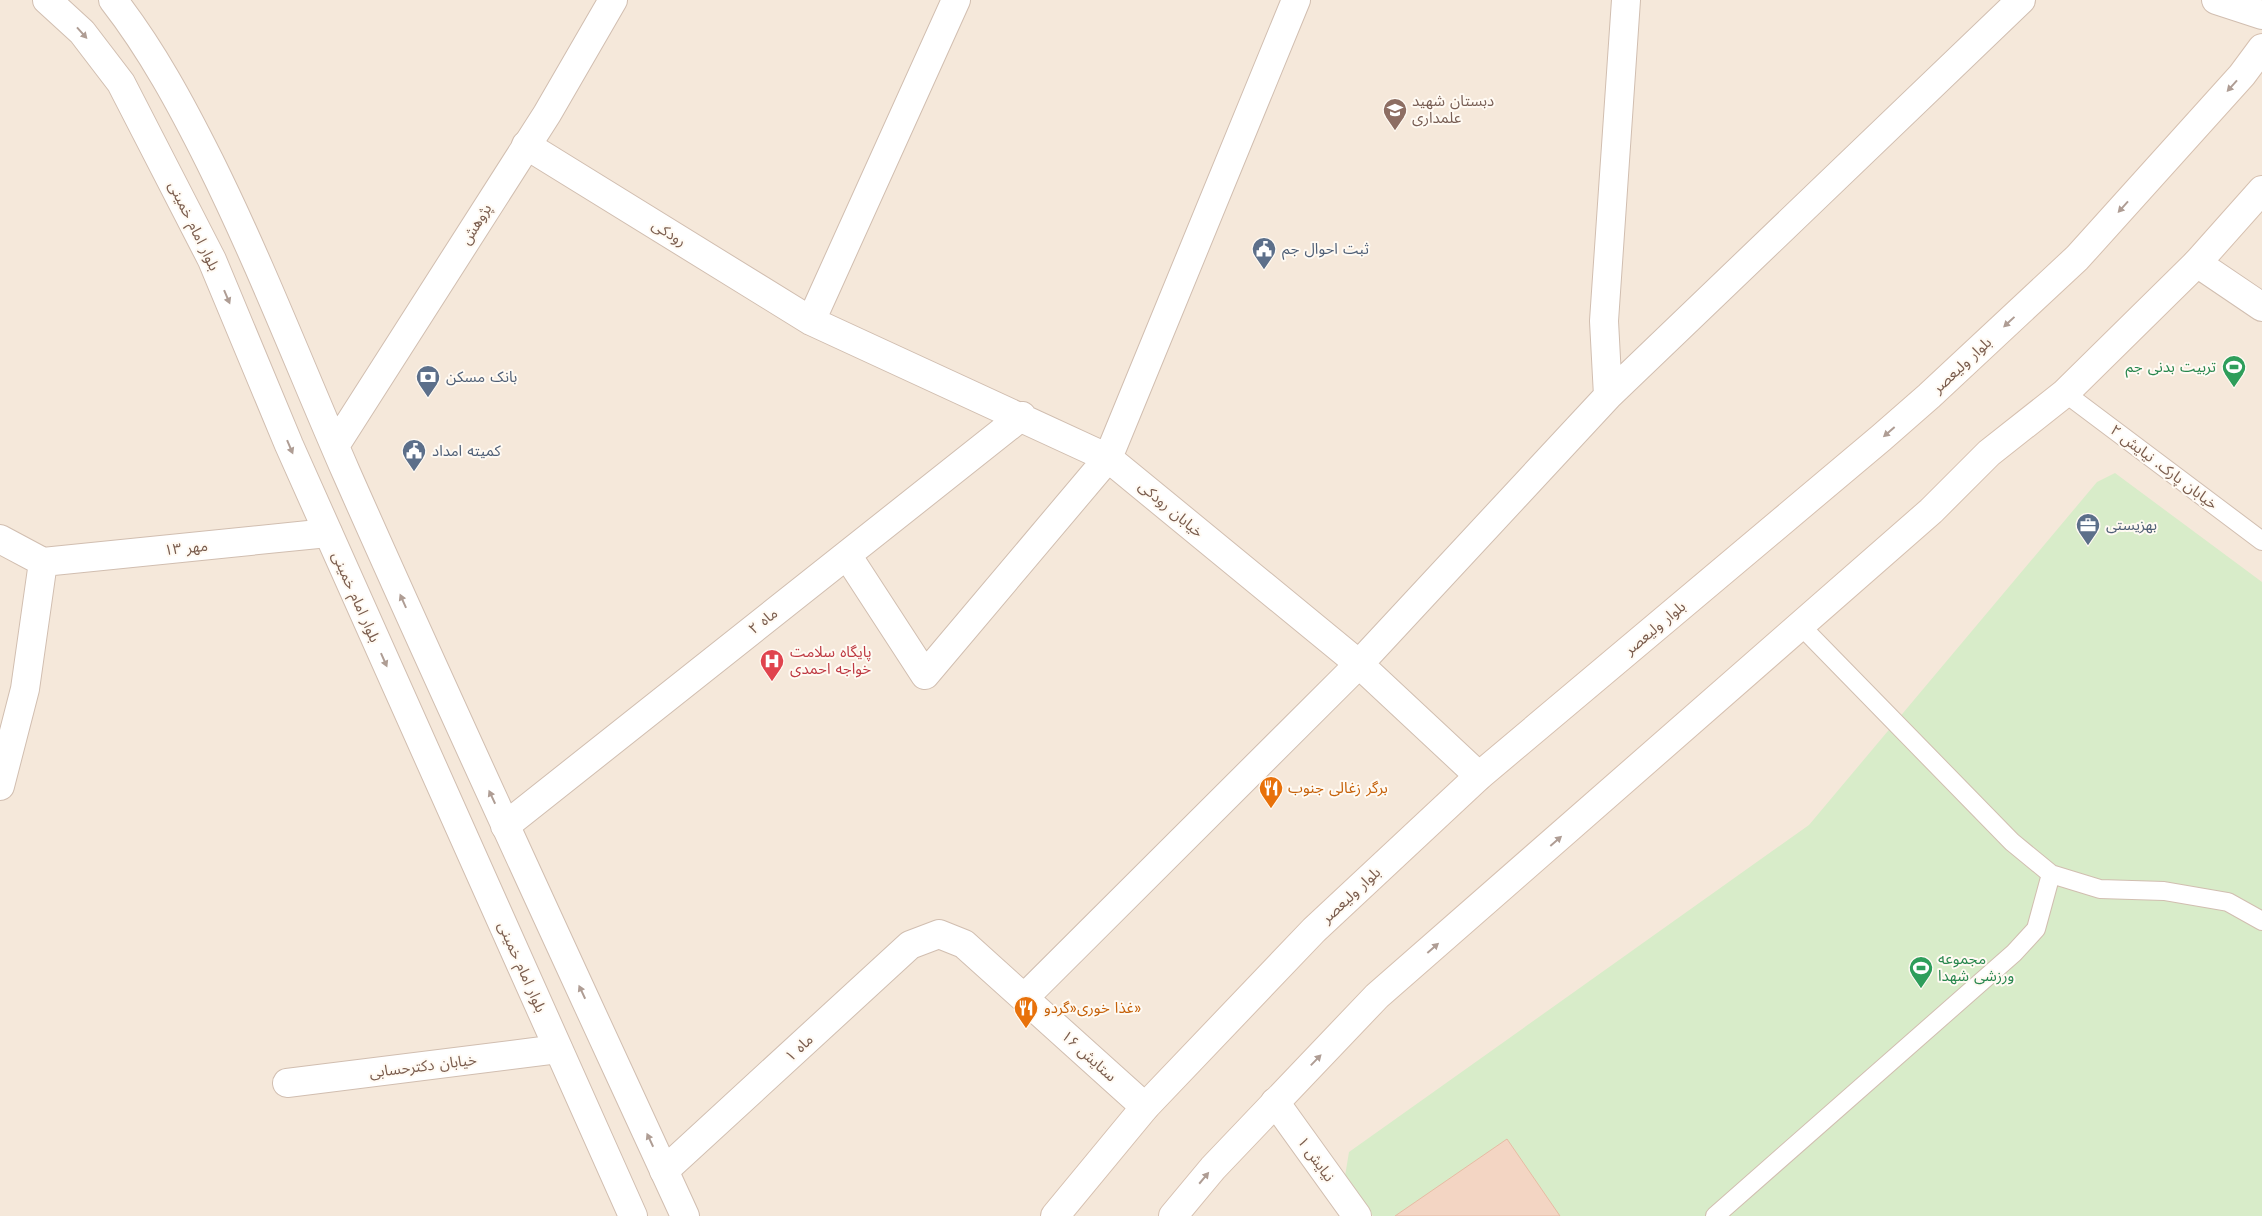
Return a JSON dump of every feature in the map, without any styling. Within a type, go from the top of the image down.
[{"type":"street","name":"بلوار امام خمینی","points":[[47,0],[82,32],[121,83],[212,260],[328,534],[633,1216]]},
{"type":"street","points":[[114,0],[137,30],[189,118],[235,213],[450,707],[685,1216]]},
{"type":"street","name":"پژوهش","points":[[335,446],[547,114],[613,0]]},
{"type":"street","points":[[811,321],[956,0]]},
{"type":"street","points":[[847,555],[925,675],[1108,458],[1296,0]]},
{"type":"street","points":[[1608,396],[1604,321],[1626,0]]},
{"type":"street","points":[[1024,998],[1359,664],[1608,396],[2021,0]]},
{"type":"street","points":[[2216,0],[2262,15]]},
{"type":"street","name":"بلوار ولیعصر","points":[[1055,1216],[1145,1107],[1314,930],[1479,776],[1881,438],[2077,258],[2242,75],[2262,48]]},
{"type":"street","name":"رودکی","points":[[526,145],[811,321]]},
{"type":"street","points":[[1173,1216],[1213,1168],[1377,996],[1931,511],[1989,453],[2065,393],[2197,263],[2262,190]]},
{"type":"street","points":[[2197,263],[2262,307]]},
{"type":"street","name":"خیابان رودکی","points":[[811,321],[1022,416],[1108,458],[1359,664],[1479,776]]},
{"type":"street","name":"ماه ۲","points":[[505,826],[1022,416]]},
{"type":"street","name":"مهر ۱۳","points":[[43,562],[328,534]]},
{"type":"street","points":[[0,538],[43,562],[24,689],[2,777]]},
{"type":"street","name":"ستایش ۱۶","points":[[939,934],[964,944],[1145,1107]]},
{"type":"street","name":"ماه ۱","points":[[664,1171],[910,945],[939,934]]},
{"type":"street","name":"خیابان دکترحسابی","points":[[288,1083],[558,1049]]},
{"type":"street","name":"نیایش ۱","points":[[1275,1102],[1357,1216]]},
{"type":"lane","name":"خیابان پارک. نیایش ۲","points":[[2065,393],[2262,541]]},
{"type":"lane","points":[[1801,626],[2012,842],[2051,874],[2100,889],[2164,891],[2228,902],[2262,921]]},
{"type":"lane","points":[[1715,1216],[2014,953],[2036,929],[2051,874]]},
{"type":"shaded area","points":[[0,0],[2262,0],[2262,1216],[0,1216]]},
{"type":"green space","name":"مجموعه ورزشی شهدا","points":[[2115,473],[2262,582],[2262,1216],[1373,1216],[1345,1176],[1349,1152],[1809,825],[2097,482]]},
{"type":"building","points":[[1507,1139],[1560,1216],[1395,1216]]},
{"type":"place","name":"دبستان شهید علمداری","points":[[1395,131]]},
{"type":"place","name":"ثبت احوال جم","points":[[1264,270]]},
{"type":"place","name":"تربیت بدنی جم","points":[[2234,388]]},
{"type":"place","name":"بانک مسکن","points":[[428,398]]},
{"type":"place","name":"کمیته امداد","points":[[414,472]]},
{"type":"place","name":"بهزیستی","points":[[2088,546]]},
{"type":"place","name":"پایگاه سلامت خواجه احمدی","points":[[772,682]]},
{"type":"place","name":"برگر زغالی جنوب","points":[[1271,809]]},
{"type":"place","name":"مجموعه ورزشی شهدا","points":[[1921,989]]},
{"type":"place","name":"غذا خوری«گردو»","points":[[1026,1029]]}]
